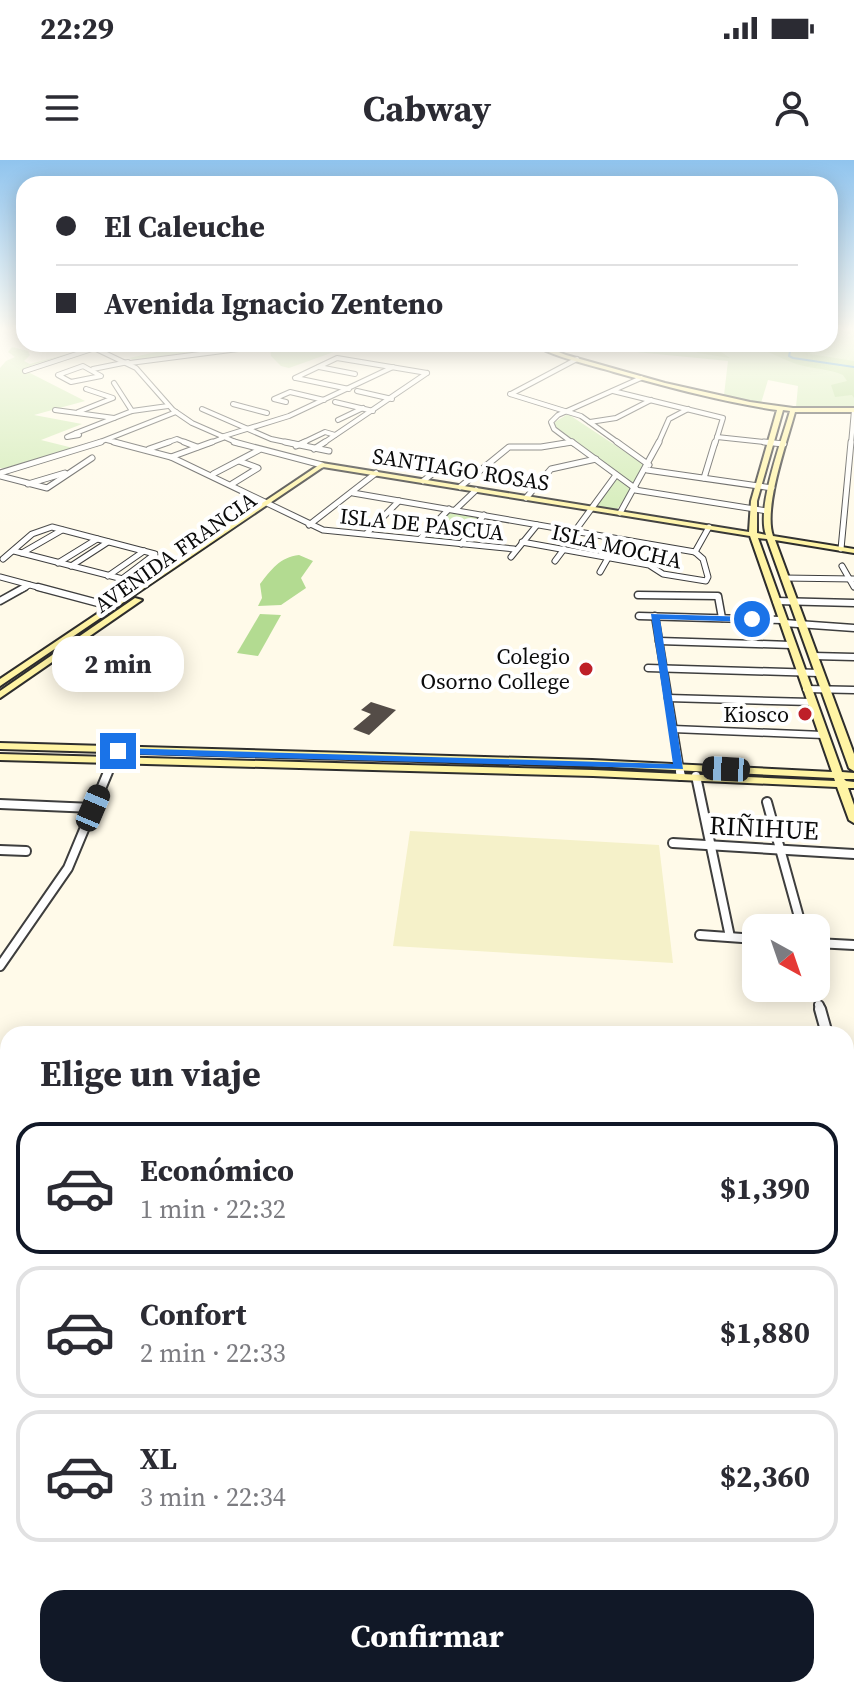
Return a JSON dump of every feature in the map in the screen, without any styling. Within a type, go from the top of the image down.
[{"type":"main road","points":[[743,401],[780,409],[854,410]]},
{"type":"main road","points":[[780,409],[753,509],[753,534],[854,820]]},
{"type":"main road","points":[[793,410],[767,511],[769,537],[854,768]]},
{"type":"main road","name":"SANTIAGO ROSAS","points":[[322,465],[854,551]]},
{"type":"main road","name":"AVENIDA FRANCIA","points":[[0,695],[322,465]]},
{"type":"main road","name":"AVENIDA FRANCIA","points":[[270,504],[332,466]]},
{"type":"main road","name":"AVENIDA FRANCIA","points":[[0,683],[146,585],[160,580]]},
{"type":"main road","points":[[113,607],[123,610]]},
{"type":"main road","points":[[0,746],[593,768],[838,780],[854,785]]},
{"type":"main road","points":[[156,762],[164,752]]},
{"type":"main road","points":[[0,758],[440,764]]},
{"type":"main road","points":[[680,772],[696,776],[838,780],[854,776]]},
{"type":"street","points":[[78,412],[106,401]]},
{"type":"street","points":[[126,401],[132,411]]},
{"type":"street","name":"SANTIAGO ROSAS","points":[[164,401],[176,412],[225,438],[259,450],[322,465]]},
{"type":"street","points":[[281,401],[286,402]]},
{"type":"street","points":[[171,457],[270,423],[323,401]]},
{"type":"street","points":[[314,449],[390,401]]},
{"type":"street","points":[[535,401],[568,410],[590,422],[648,467],[772,488]]},
{"type":"street","points":[[590,401],[554,417],[551,422],[554,429],[635,489],[767,511]]},
{"type":"street","points":[[590,422],[616,418],[649,401]]},
{"type":"street","points":[[655,401],[723,418],[704,478]]},
{"type":"street","points":[[225,438],[250,430],[269,429],[335,402],[373,411]]},
{"type":"street","points":[[233,404],[267,413]]},
{"type":"street","points":[[76,433],[132,411],[169,407]]},
{"type":"street","points":[[218,416],[246,408]]},
{"type":"street","points":[[354,423],[338,420],[364,408]]},
{"type":"street","points":[[620,513],[648,467],[669,419],[688,408]]},
{"type":"street","points":[[202,409],[296,446],[329,451]]},
{"type":"street","points":[[55,410],[115,418]]},
{"type":"street","points":[[841,549],[851,470],[854,410]]},
{"type":"street","points":[[0,474],[107,440],[176,412]]},
{"type":"street","points":[[296,446],[325,432],[336,435]]},
{"type":"street","points":[[717,437],[784,444]]},
{"type":"street","points":[[149,449],[177,439],[198,447]]},
{"type":"street","name":"ISLA DE PASCUA","points":[[107,440],[149,449],[213,474],[323,530],[514,549]]},
{"type":"street","points":[[460,487],[509,447],[541,447],[572,442]]},
{"type":"street","points":[[213,474],[259,450]]},
{"type":"street","points":[[0,474],[27,484],[51,487],[92,458]]},
{"type":"street","points":[[526,498],[551,469],[596,459]]},
{"type":"street","points":[[232,484],[258,468],[238,461]]},
{"type":"street","points":[[423,481],[440,468]]},
{"type":"street","points":[[309,525],[376,473]]},
{"type":"street","points":[[575,531],[616,475]]},
{"type":"street","points":[[420,539],[476,490]]},
{"type":"street","points":[[353,493],[695,552],[709,527]]},
{"type":"street","points":[[367,533],[399,501]]},
{"type":"street","points":[[461,544],[484,515]]},
{"type":"street","points":[[511,557],[514,549],[537,525]]},
{"type":"street","points":[[3,559],[43,528],[62,530],[156,556],[122,579]]},
{"type":"street","points":[[22,553],[62,530]]},
{"type":"street","points":[[58,563],[97,539]]},
{"type":"street","points":[[71,566],[108,542]]},
{"type":"street","name":"ISLA MOCHA","points":[[522,542],[649,565],[663,574],[706,581],[708,577],[703,559],[695,552]]},
{"type":"street","points":[[555,561],[564,549]]},
{"type":"street","points":[[14,551],[146,585]]},
{"type":"street","points":[[108,576],[144,551]]},
{"type":"street","points":[[600,572],[608,558]]},
{"type":"street","points":[[842,566],[854,587]]},
{"type":"street","points":[[0,577],[113,607]]},
{"type":"street","points":[[784,578],[852,579]]},
{"type":"street","points":[[0,601],[29,585]]},
{"type":"street","points":[[638,595],[718,596],[722,618]]},
{"type":"street","points":[[776,601],[854,603]]},
{"type":"street","points":[[639,616],[722,618],[854,628]]},
{"type":"street","points":[[655,616],[680,772]]},
{"type":"street","points":[[659,641],[791,645]]},
{"type":"street","points":[[813,656],[854,657]]},
{"type":"street","points":[[648,668],[819,673]]},
{"type":"street","points":[[806,689],[854,690]]},
{"type":"street","points":[[668,698],[811,702]]},
{"type":"street","points":[[673,729],[823,735]]},
{"type":"street","points":[[0,966],[68,868],[113,760]]},
{"type":"street","points":[[696,776],[730,937]]},
{"type":"street","points":[[767,802],[798,914]]},
{"type":"street","points":[[0,804],[93,808]]},
{"type":"street","name":"RIÑIHUE","points":[[673,843],[854,854]]},
{"type":"street","points":[[0,850],[26,851]]},
{"type":"street","points":[[700,935],[742,938]]},
{"type":"street","points":[[830,944],[854,945]]},
{"type":"street","points":[[819,1005],[825,1026]]},
{"type":"shaded area","points":[[410,831],[659,845],[673,963],[393,946]]},
{"type":"green space","points":[[0,401],[85,401],[34,415],[82,424],[41,440],[77,449],[0,468]]},
{"type":"green space","points":[[797,401],[854,401],[854,407],[796,407]]},
{"type":"green space","points":[[568,414],[645,465],[633,484],[555,427],[555,422]]},
{"type":"green space","points":[[617,479],[632,489],[615,512],[594,509]]},
{"type":"green space","points":[[449,513],[477,518],[458,541],[427,538]]},
{"type":"green space","points":[[299,555],[313,561],[301,578],[306,588],[281,605],[258,606],[262,598],[260,584],[272,569],[281,561]]},
{"type":"green space","points":[[260,614],[281,615],[258,656],[237,653]]},
{"type":"building","points":[[371,702],[396,710],[369,735],[353,729],[371,714],[361,710]]},
{"type":"place","name":"Colegio Osorno College","points":[[586,669]]},
{"type":"place","name":"Kiosco","points":[[805,714]]},
{"type":"route","points":[[118,751],[679,767],[655,616],[752,619]]}]
